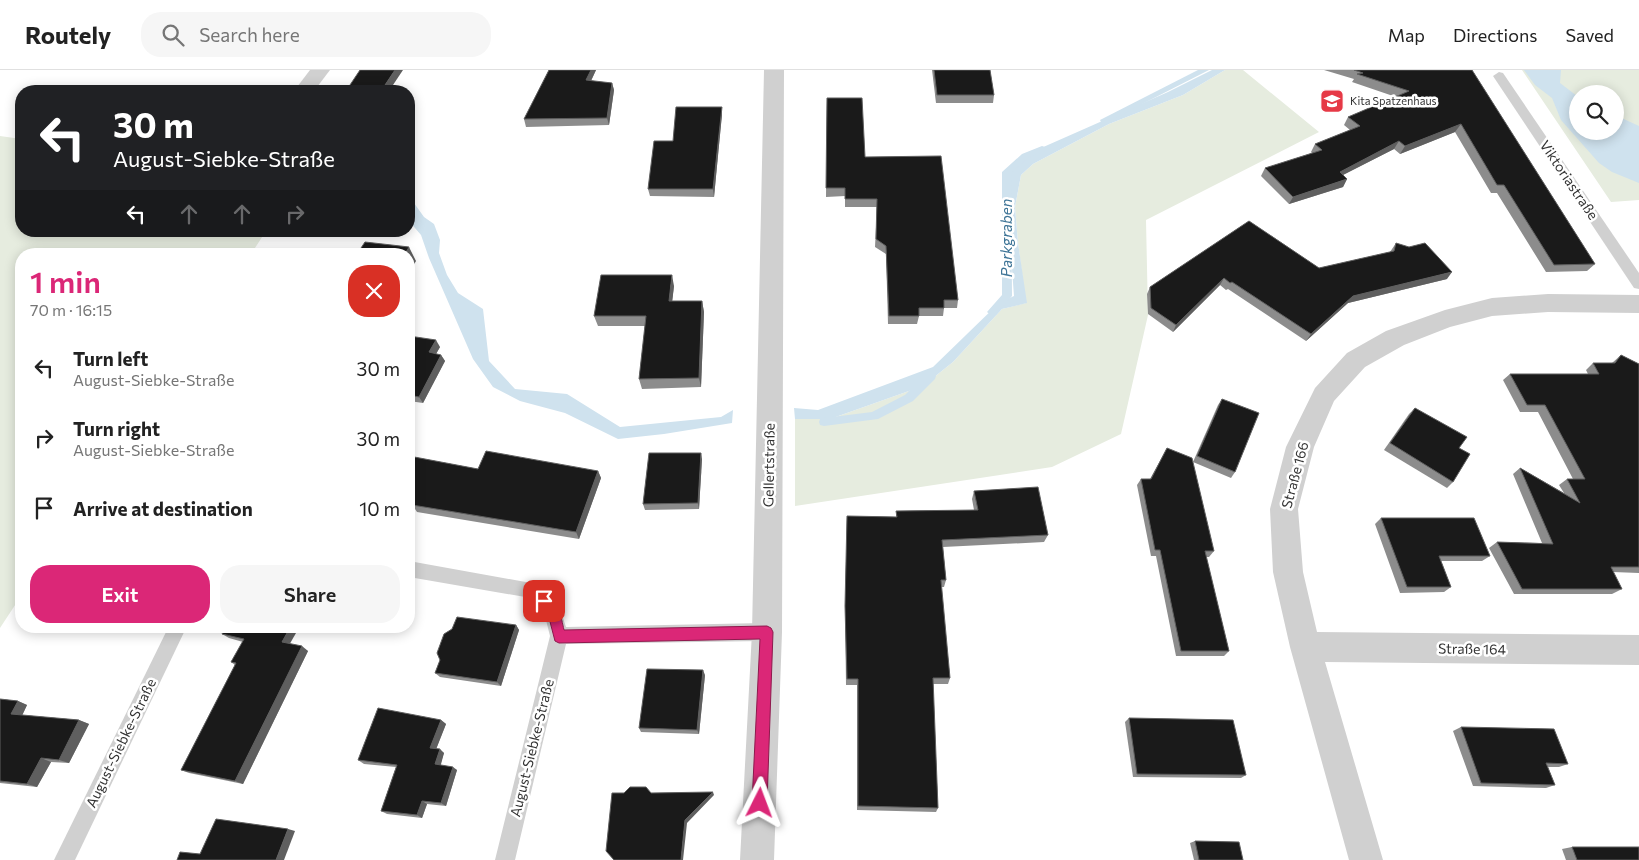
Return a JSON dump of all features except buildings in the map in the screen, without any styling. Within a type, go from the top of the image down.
[{"type":"street","points":[[309,85],[320,70]]},
{"type":"street","name":"Gellertstraße","points":[[757,860],[767,632],[774,70]]},
{"type":"street","name":"Straße 166","points":[[1366,860],[1305,647],[1288,572],[1284,509],[1300,447],[1324,395],[1356,360],[1395,338],[1445,319],[1492,307],[1548,303],[1639,304]]},
{"type":"street","name":"Straße 164","points":[[1305,647],[1639,650]]},
{"type":"lane","name":"Viktoriastraße","points":[[1499,76],[1639,284]]},
{"type":"lane","name":"August-Siebke-Straße","points":[[415,570],[536,591],[553,612],[559,636],[505,860]]},
{"type":"lane","points":[[559,636],[767,632]]},
{"type":"lane","name":"August-Siebke-Straße","points":[[64,860],[175,633]]},
{"type":"shaded area","points":[[1225,70],[1243,70],[1319,132],[1146,220],[1148,315],[1121,434],[1052,467],[795,506],[795,419],[830,419],[923,386],[953,362],[1002,309],[1026,303],[1015,207],[1021,175],[1033,164],[1109,124],[1183,95]]},
{"type":"shaded area","points":[[1522,70],[1639,70],[1639,200],[1611,202],[1569,140],[1624,140],[1624,85],[1569,85],[1569,140]]},
{"type":"shaded area","points":[[0,136],[15,138],[15,237],[262,237],[255,248],[15,248],[15,605],[0,628]]},
{"type":"water","points":[[1212,70],[1225,70],[1183,95],[1109,124],[1033,164],[1021,175],[1015,207],[1027,303],[1002,309],[953,362],[923,386],[830,419],[795,419],[794,408],[818,410],[933,367],[999,303],[1014,296],[1005,175],[1012,167],[1032,152],[1168,92]]},
{"type":"water","points":[[1524,70],[1561,70],[1560,83],[1569,90],[1569,129],[1561,120],[1552,98],[1535,85]]},
{"type":"water","points":[[1624,119],[1639,126],[1639,183],[1612,172],[1599,163],[1579,140],[1624,140]]},
{"type":"water","points":[[415,204],[424,217],[434,224],[440,240],[439,253],[447,275],[458,293],[483,309],[489,361],[515,389],[567,394],[620,427],[721,417],[733,410],[732,423],[618,439],[565,413],[520,401],[493,387],[473,359],[429,258],[421,235],[415,228]]},
{"type":"waterway","name":"Parkgraben","points":[[1104,120],[1205,70]]},
{"type":"waterway","name":"Parkgraben","points":[[992,312],[1007,296],[1006,172],[1025,156],[1042,149]]},
{"type":"waterway","name":"Parkgraben","points":[[824,422],[874,416],[909,398],[931,376]]},
{"type":"place","name":"Kita Spatzenhaus","points":[[1332,101]]},
{"type":"route","points":[[544,601],[553,612],[559,636],[767,632],[760,803]]}]
